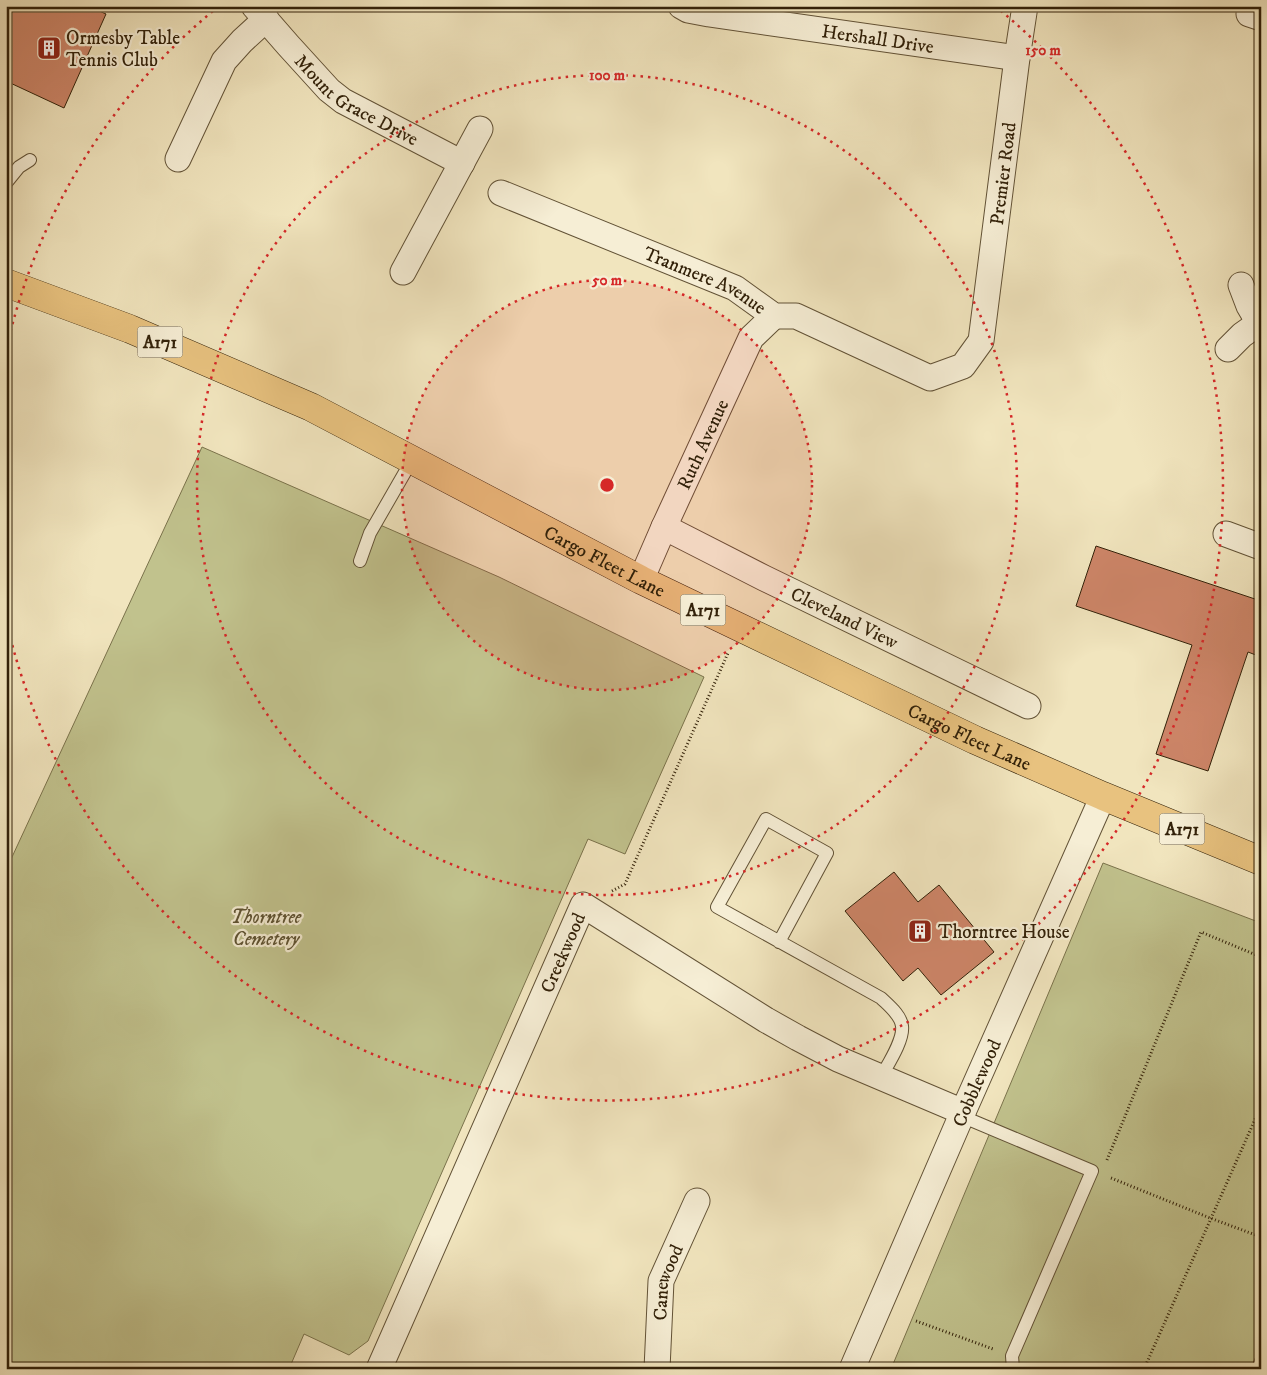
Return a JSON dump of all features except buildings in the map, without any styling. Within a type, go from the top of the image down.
[{"type":"main road","name":"Cargo Fleet Lane","points":[[6,283],[130,329],[310,407],[641,580],[975,740],[1103,796],[1261,861]]},
{"type":"street","name":"Hershall Drive","points":[[681,6],[688,10],[709,14],[1017,58]]},
{"type":"street","name":"Premier Road","points":[[980,341],[1025,6]]},
{"type":"street","name":"Mount Grace Drive","points":[[178,159],[224,61],[242,41],[260,13],[329,90],[343,101],[462,163]]},
{"type":"street","points":[[403,272],[480,129]]},
{"type":"street","name":"Tranmere Avenue","points":[[501,193],[735,288],[774,316],[796,316],[930,378],[963,366],[980,341]]},
{"type":"street","points":[[1228,349],[1242,335],[1260,323],[1249,306],[1241,286]]},
{"type":"street","name":"Ruth Avenue","points":[[641,580],[751,338],[774,316]]},
{"type":"street","name":"Cleveland View","points":[[664,527],[764,578],[1028,706]]},
{"type":"street","points":[[1226,534],[1261,547]]},
{"type":"street","name":"Cobblewood","points":[[852,1369],[962,1114],[1103,796]]},
{"type":"street","name":"Creekwood","points":[[379,1369],[583,905],[766,1020],[838,1059],[962,1114]]},
{"type":"street","name":"Canewood","points":[[657,1369],[661,1281],[697,1201]]},
{"type":"lane","points":[[6,183],[19,167],[30,160]]},
{"type":"lane","points":[[360,561],[370,533],[412,460]]},
{"type":"lane","points":[[780,942],[826,853],[766,820],[717,907],[780,942],[881,998],[894,1011],[902,1026],[900,1043],[881,1077]]},
{"type":"lane","points":[[962,1114],[1096,1173],[1013,1363]]},
{"type":"lane","points":[[1258,1369],[1261,1361]]},
{"type":"path","points":[[583,905],[625,884],[739,627]]},
{"type":"path","points":[[1261,957],[1201,932],[1096,1173],[1261,1237]]},
{"type":"path","points":[[1144,1369],[1261,1106]]},
{"type":"path","points":[[916,1321],[1013,1363]]},
{"type":"green space","name":"Thorntree Cemetery","points":[[202,447],[499,577],[704,677],[625,854],[588,839],[368,1341],[349,1355],[304,1334],[289,1369],[6,1369],[6,870]]},
{"type":"green space","points":[[1103,863],[1261,923],[1261,1369],[891,1369]]},
{"type":"place","name":"Ormesby Table Tennis Club","points":[[49,48]]},
{"type":"place","name":"Thorntree House","points":[[920,931]]}]
